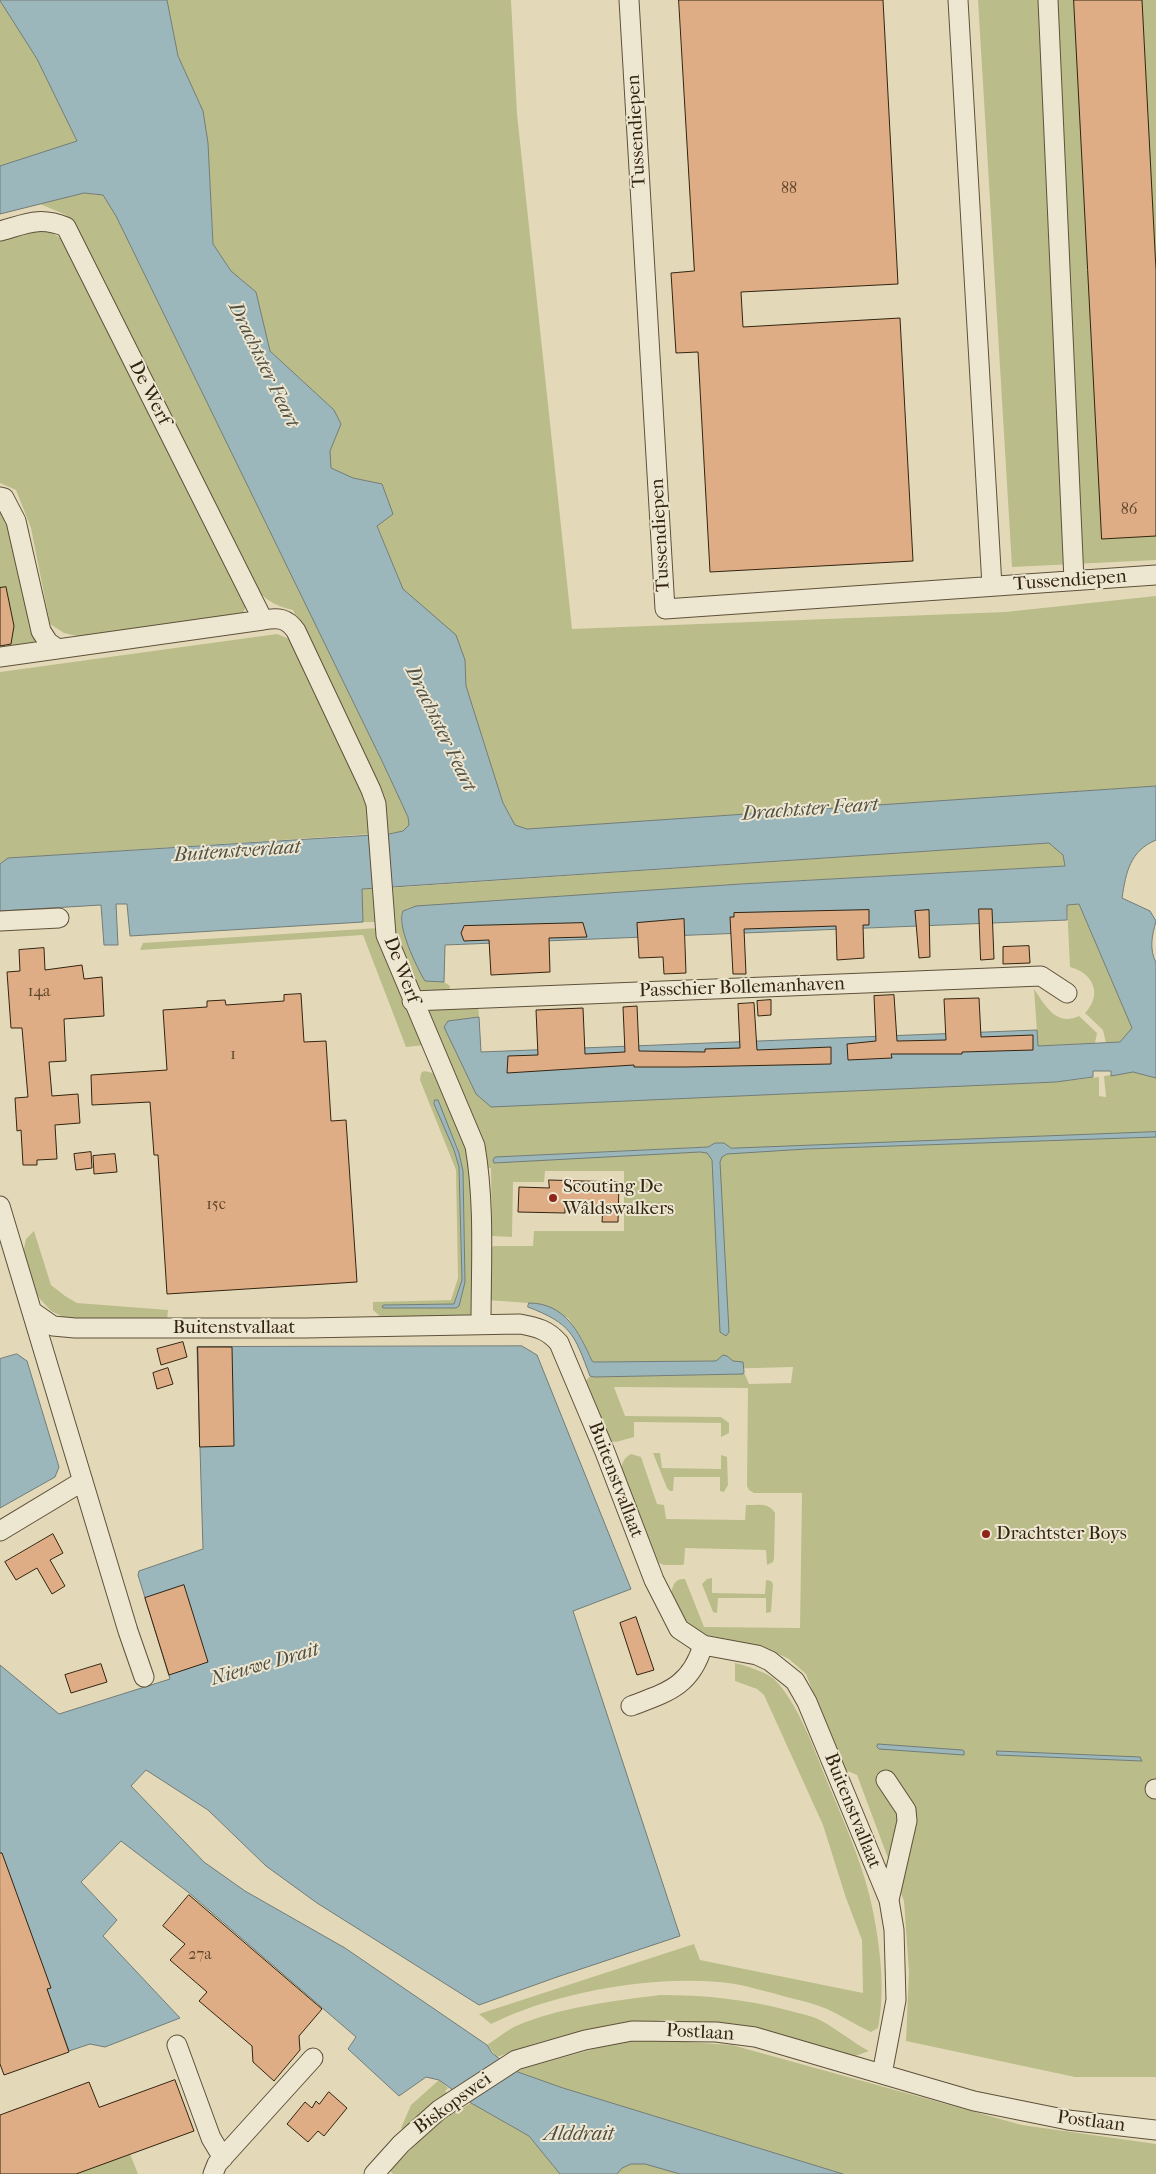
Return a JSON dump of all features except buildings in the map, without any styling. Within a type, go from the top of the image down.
[{"type":"street","name":"Tussendiepen","points":[[629,0],[665,609],[1156,575]]},
{"type":"street","points":[[958,0],[992,586]]},
{"type":"street","points":[[1048,0],[1074,580]]},
{"type":"street","name":"De Werf","points":[[0,230],[38,221],[51,221],[66,227],[263,620]]},
{"type":"street","points":[[0,497],[4,498],[16,521],[41,632],[48,642],[58,649]]},
{"type":"street","name":"De Werf","points":[[58,649],[274,618],[286,620],[296,631],[376,804],[386,935],[475,1146],[479,1187],[481,1324]]},
{"type":"street","points":[[0,657],[58,649]]},
{"type":"street","points":[[0,921],[60,918]]},
{"type":"street","name":"Passchier Bollemanhaven","points":[[412,1000],[1041,976],[1067,993]]},
{"type":"street","points":[[0,1206],[128,1631],[144,1677]]},
{"type":"street","name":"Buitenstvallaat","points":[[33,1312],[53,1326],[75,1328],[306,1328],[520,1324],[537,1327],[550,1333],[559,1343],[605,1452],[654,1580],[679,1629],[703,1645],[763,1658],[780,1667],[795,1681],[807,1702],[889,1900],[894,1930],[896,2000],[882,2074]]},
{"type":"street","points":[[0,1531],[83,1481]]},
{"type":"street","points":[[632,1706],[668,1692],[690,1674],[698,1661],[703,1645]]},
{"type":"street","points":[[886,1780],[906,1810],[907,1821],[889,1900]]},
{"type":"street","name":"Postlaan","points":[[516,2060],[585,2040],[632,2031],[682,2030],[716,2032],[755,2037],[974,2101],[1022,2112],[1068,2120],[1156,2130]]},
{"type":"street","points":[[177,2045],[212,2138],[223,2158]]},
{"type":"street","points":[[212,2174],[217,2164],[313,2058]]},
{"type":"street","name":"Biskopswei","points":[[374,2174],[415,2130],[453,2099],[516,2060]]},
{"type":"green space","points":[[0,0],[37,59],[77,141],[0,166]]},
{"type":"green space","points":[[167,0],[511,0],[517,114],[572,629],[1005,612],[1156,596],[1156,786],[527,829],[515,825],[503,803],[466,686],[465,660],[423,607],[403,589],[377,525],[392,514],[382,484],[353,478],[331,468],[330,451],[341,424],[334,410],[270,351],[256,292],[231,271],[213,244],[208,143],[203,111],[178,56]]},
{"type":"green space","points":[[978,0],[1156,0],[1156,560],[1012,567]]},
{"type":"green space","points":[[84,193],[103,195],[116,216],[382,761],[408,817],[409,825],[403,831],[386,834],[293,610],[274,604],[258,591],[77,231],[66,215],[40,204]]},
{"type":"green space","points":[[39,231],[51,232],[63,240],[246,606],[243,613],[82,637],[64,633],[50,624],[31,528],[16,490],[0,483],[0,241]]},
{"type":"green space","points":[[0,507],[5,511],[45,646],[0,653]]},
{"type":"green space","points":[[277,634],[292,640],[368,802],[372,834],[8,858],[0,864],[0,672]]},
{"type":"green space","points":[[1049,843],[1063,855],[1065,866],[741,884],[408,908],[401,914],[401,922],[425,981],[444,982],[450,986],[449,992],[418,992],[393,935],[388,888]]},
{"type":"green space","points":[[362,889],[376,889],[379,922],[363,922]]},
{"type":"green space","points":[[1079,904],[1132,1028],[1120,1042],[1106,1043],[1103,1030],[1085,1013],[1093,999],[1093,985],[1085,974],[1070,967],[1067,905]]},
{"type":"green space","points":[[378,928],[425,1045],[406,1047],[363,935],[140,950],[143,943]]},
{"type":"green space","points":[[1034,989],[1052,1013],[1058,1017],[1071,1019],[1079,1016],[1097,1033],[1095,1043],[1038,1046]]},
{"type":"green space","name":"Drachtster Boys","points":[[478,1004],[479,1017],[448,1021],[476,1094],[1056,1082],[1099,1077],[1099,1096],[1106,1097],[1104,1076],[1133,1072],[1156,1078],[1156,2077],[1075,2077],[906,2041],[909,1972],[904,1901],[857,1775],[843,1769],[806,1674],[789,1659],[761,1646],[702,1634],[686,1624],[671,1595],[675,1583],[685,1579],[704,1627],[800,1628],[802,1493],[754,1493],[749,1490],[747,1486],[748,1388],[614,1387],[625,1416],[721,1417],[729,1423],[729,1433],[721,1437],[721,1423],[634,1422],[634,1437],[616,1442],[610,1441],[585,1382],[590,1376],[743,1374],[744,1372],[749,1384],[791,1383],[793,1367],[718,1369],[716,1361],[594,1362],[568,1318],[529,1303],[487,1300],[490,1248],[494,1246],[533,1246],[534,1231],[624,1231],[624,1171],[545,1171],[544,1182],[513,1182],[512,1237],[492,1236],[491,1168],[484,1168],[428,1011],[431,1007]],"holes":[[[704,1147],[700,1152],[493,1160],[495,1157]]]},
{"type":"green space","points":[[424,1071],[433,1073],[438,1078],[463,1134],[472,1168],[474,1311],[469,1316],[382,1318],[373,1310],[373,1302],[451,1300],[458,1278],[456,1170],[420,1080],[421,1073]],"holes":[[[434,1104],[457,1146],[463,1171],[465,1282],[456,1308],[384,1305],[454,1304],[462,1280],[459,1167],[454,1150]]]},
{"type":"green space","points":[[34,1231],[51,1285],[65,1296],[77,1303],[168,1310],[167,1320],[68,1319],[51,1311],[35,1291],[23,1253],[26,1239]]},
{"type":"green space","points":[[653,1453],[660,1453],[662,1468],[721,1469],[721,1455],[727,1457],[728,1485],[724,1492],[720,1491],[720,1477],[674,1477],[673,1491],[670,1491],[667,1488]]},
{"type":"green space","points":[[631,1454],[641,1457],[657,1504],[664,1505],[666,1519],[745,1520],[746,1505],[762,1505],[772,1509],[775,1513],[773,1562],[767,1565],[766,1550],[685,1548],[684,1564],[664,1565],[659,1563],[621,1474],[623,1462]]},
{"type":"green space","points":[[712,1578],[712,1593],[765,1594],[766,1580],[771,1581],[773,1584],[771,1612],[766,1613],[766,1598],[718,1598],[717,1613],[713,1612],[702,1584],[707,1579]]},
{"type":"green space","points":[[735,1663],[774,1679],[791,1701],[812,1744],[850,1836],[872,1905],[877,1935],[882,1988],[878,2028],[871,2032],[816,2005],[741,1985],[706,1981],[643,1983],[578,1994],[517,2012],[491,2024],[479,2014],[694,1944],[700,1960],[863,1993],[862,1940],[846,1898],[823,1825],[764,1695],[757,1689],[735,1681]]},
{"type":"green space","points":[[660,1995],[740,2000],[804,2014],[820,2020],[869,2051],[855,2056],[729,2025],[665,2020],[587,2029],[533,2044],[497,2057],[487,2045],[516,2026],[533,2019],[605,2002]]},
{"type":"green space","points":[[656,2040],[732,2045],[1022,2125],[1156,2144],[1156,2174],[843,2174],[563,2088],[515,2071],[622,2041]]},
{"type":"green space","points":[[439,2080],[448,2088],[445,2091],[447,2093],[404,2130],[401,2128],[411,2105]]},
{"type":"green space","points":[[471,2103],[529,2136],[560,2174],[393,2174],[390,2171],[438,2122]]},
{"type":"green space","points":[[130,2154],[138,2174],[76,2174]]},
{"type":"green space","points":[[631,2164],[645,2164],[680,2174],[617,2174],[622,2168]]},
{"type":"water","points":[[0,0],[167,0],[178,56],[203,111],[208,143],[213,244],[231,271],[256,292],[270,351],[334,410],[341,424],[330,451],[331,468],[353,478],[382,484],[393,514],[377,526],[403,589],[456,635],[465,660],[466,686],[503,803],[515,825],[527,829],[1156,786],[1156,840],[1140,850],[1135,856],[1125,880],[1122,898],[1150,911],[1156,921],[1152,937],[1152,947],[1156,963],[1156,1078],[1133,1072],[1111,1076],[1111,1071],[1093,1071],[1093,1077],[1056,1082],[491,1107],[476,1094],[444,1027],[448,1021],[479,1017],[481,1052],[1037,1030],[1038,1046],[1120,1042],[1132,1028],[1079,904],[1067,905],[1067,920],[445,945],[444,982],[425,981],[417,967],[402,926],[403,911],[416,906],[741,884],[1065,866],[1063,855],[1049,843],[362,889],[363,922],[130,936],[127,904],[116,904],[118,945],[104,945],[101,905],[0,911],[0,864],[8,858],[389,834],[403,831],[409,825],[408,817],[382,761],[116,216],[103,195],[84,193],[0,214],[0,166],[77,141],[37,59]]},
{"type":"water","points":[[435,1100],[438,1100],[459,1153],[463,1171],[465,1282],[459,1306],[456,1308],[383,1308],[382,1306],[384,1305],[454,1304],[462,1280],[459,1167],[454,1150],[434,1104]]},
{"type":"water","points":[[1156,1132],[1156,1137],[806,1149],[727,1154],[722,1157],[720,1162],[729,1332],[726,1336],[720,1332],[712,1160],[707,1153],[494,1163],[493,1160],[495,1157],[708,1147],[715,1143],[724,1143],[731,1148]]},
{"type":"water","points":[[529,1303],[542,1304],[552,1308],[569,1321],[594,1362],[716,1361],[723,1355],[733,1361],[743,1362],[744,1372],[743,1374],[590,1376],[580,1350],[570,1332],[554,1319],[528,1307]]},
{"type":"water","points":[[522,1346],[537,1355],[631,1589],[573,1611],[680,1936],[479,2005],[317,1903],[266,1866],[208,1810],[146,1770],[131,1786],[204,1862],[245,1891],[345,1948],[487,2045],[492,2053],[515,2071],[563,2088],[843,2174],[680,2174],[645,2164],[631,2164],[622,2168],[617,2174],[560,2174],[529,2136],[471,2103],[439,2080],[426,2077],[399,2096],[348,2049],[356,2037],[188,1892],[121,1841],[81,1882],[117,1920],[103,1936],[180,2018],[105,2047],[90,2044],[69,2051],[47,1989],[50,1988],[0,1858],[0,1665],[59,1714],[170,1679],[138,1575],[139,1571],[203,1549],[197,1347]]},
{"type":"water","points":[[17,1354],[27,1361],[59,1467],[55,1477],[0,1508],[0,1359]]},
{"type":"water","points":[[878,1744],[962,1750],[964,1755],[879,1749],[877,1747]]},
{"type":"water","points":[[997,1751],[1140,1757],[1142,1761],[997,1755]]},
{"type":"place","name":"Scouting De Wâldswalkers","points":[[553,1198]]},
{"type":"place","name":"Drachtster Boys","points":[[986,1534]]},
{"type":"water label","name":"Drachtster Feart","points":[[263,365]]},
{"type":"water label","name":"Drachtster Feart","points":[[440,729]]},
{"type":"water label","name":"Drachtster Feart","points":[[810,810]]},
{"type":"water label","name":"Buitenstverlaat","points":[[237,852]]},
{"type":"water label","name":"Nieuwe Drait","points":[[265,1665]]},
{"type":"water label","name":"Alddrait","points":[[579,2135]]}]
